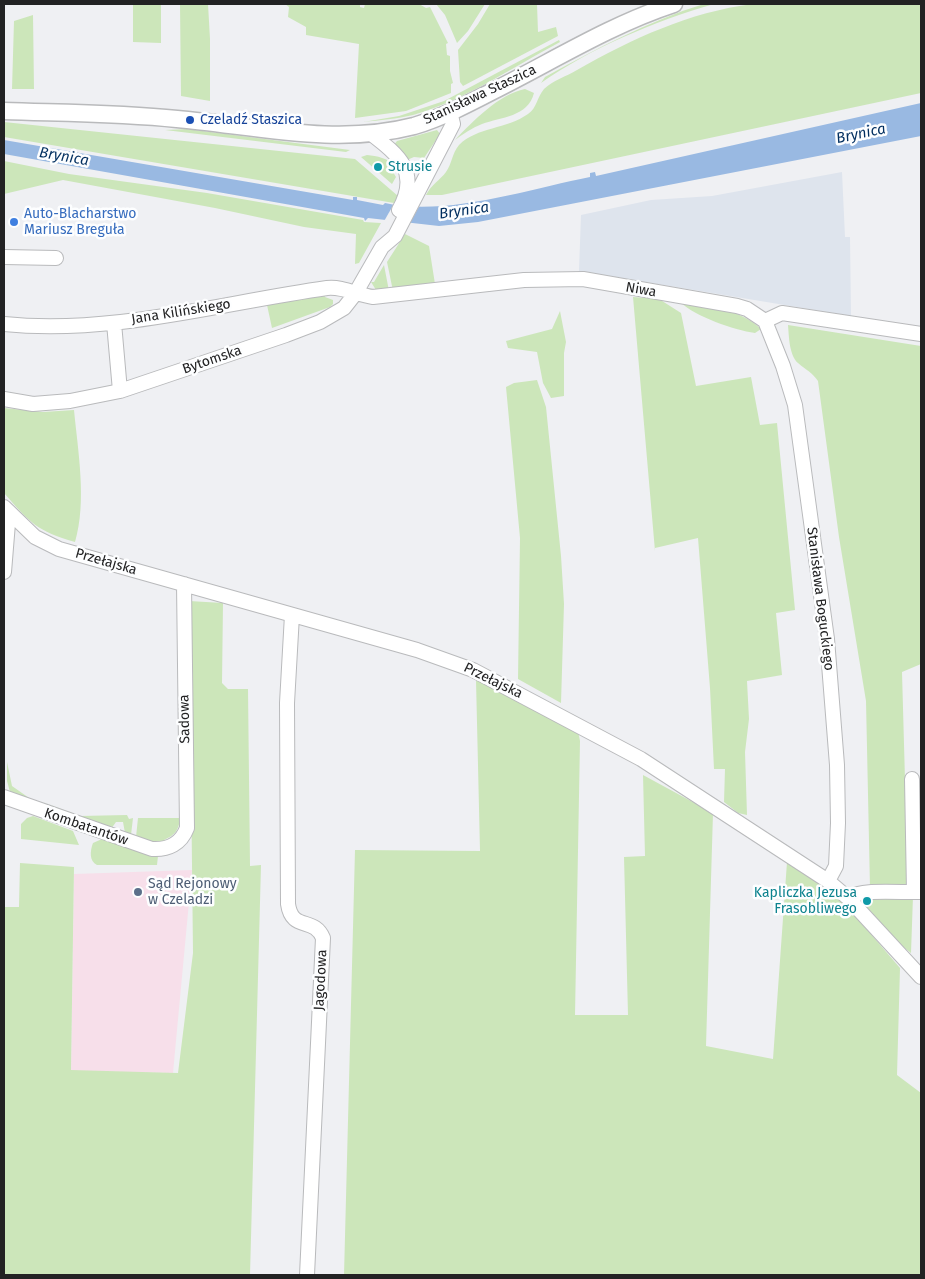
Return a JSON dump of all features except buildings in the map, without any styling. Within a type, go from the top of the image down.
[{"type":"main road","name":"Stanisława Staszica","points":[[4,111],[166,118],[294,132],[370,133],[415,125],[450,112],[623,24],[665,5]]},
{"type":"main road","name":"Stanisława Staszica","points":[[4,100],[65,113]]},
{"type":"street","name":"Bytomska","points":[[4,399],[32,404],[70,401],[120,391],[320,322],[344,308],[355,294],[388,239],[453,124],[450,112]]},
{"type":"street","name":"Bytomska","points":[[370,133],[389,147],[403,164],[409,182],[411,197]]},
{"type":"street","points":[[4,257],[56,258]]},
{"type":"street","name":"Niwa","points":[[355,294],[373,297],[392,296],[524,280],[583,279],[737,306],[747,309],[765,321]]},
{"type":"street","name":"Jana Kilińskiego","points":[[4,324],[22,326],[114,323],[168,316],[327,288],[339,288],[355,294]]},
{"type":"street","points":[[765,321],[782,313],[921,334]]},
{"type":"street","name":"Stanisława Boguckiego","points":[[765,321],[784,366],[795,405],[827,639],[837,766],[838,823],[836,866],[828,881]]},
{"type":"street","points":[[114,323],[120,391]]},
{"type":"street","points":[[4,572],[8,512]]},
{"type":"street","name":"Przełajska","points":[[8,512],[35,537],[53,547],[417,650],[498,681],[641,759],[828,881],[848,898],[921,977]]},
{"type":"street","name":"Sadowa","points":[[170,847],[181,840],[187,828],[184,584]]},
{"type":"street","name":"Jagodowa","points":[[292,615],[287,703],[288,904],[290,914],[296,922],[315,926],[323,938],[307,1275]]},
{"type":"street","points":[[848,898],[854,894],[918,892],[912,779]]},
{"type":"street","name":"Kombatantów","points":[[4,797],[152,849],[170,847]]},
{"type":"shaded area","points":[[842,172],[845,237],[850,237],[851,316],[579,271],[581,215],[651,200],[712,196]]},
{"type":"shaded area","points":[[192,870],[173,1073],[71,1071],[74,874]]},
{"type":"green space","points":[[133,4],[161,4],[161,43],[133,42]]},
{"type":"green space","points":[[180,4],[208,4],[210,101],[181,96]]},
{"type":"green space","points":[[285,4],[360,4],[360,7],[364,8],[365,4],[419,4],[426,8],[430,7],[448,43],[446,44],[447,55],[450,56],[450,71],[453,83],[451,84],[451,93],[406,111],[355,118],[359,44],[306,35],[306,27],[288,17],[289,7]]},
{"type":"green space","points":[[436,4],[485,4],[468,31],[457,43],[445,15]]},
{"type":"green space","points":[[490,4],[537,4],[538,32],[556,27],[558,36],[463,86],[460,82],[458,50],[478,24]]},
{"type":"green space","points":[[704,4],[714,4],[647,27],[602,47],[560,70],[541,83],[545,77],[583,56],[623,36]]},
{"type":"green space","points":[[753,4],[921,4],[921,93],[442,195],[426,195],[450,166],[459,145],[474,135],[511,123],[528,114],[533,109],[544,89],[551,84],[619,48],[662,28],[706,13]]},
{"type":"green space","points":[[33,15],[34,89],[12,89],[14,21]]},
{"type":"green space","points":[[559,40],[560,42],[488,83],[431,109],[413,115],[363,122],[399,116],[444,101]]},
{"type":"green space","points":[[525,89],[534,93],[531,101],[520,112],[478,126],[455,140],[478,117],[496,103],[515,92]]},
{"type":"green space","points":[[4,122],[355,159],[398,196],[394,203],[4,137]]},
{"type":"green space","points":[[187,129],[350,150],[346,152],[165,130]]},
{"type":"green space","points":[[437,130],[440,134],[424,158],[414,157],[407,160],[393,146],[397,141]]},
{"type":"green space","points":[[367,155],[386,159],[395,166],[393,172],[396,177],[392,184],[361,157]]},
{"type":"green space","points":[[4,161],[69,174],[207,193],[363,220],[364,222],[381,223],[359,263],[355,264],[356,234],[304,227],[215,208],[63,180],[4,194]]},
{"type":"green space","points":[[405,234],[429,246],[435,284],[393,291],[387,262]]},
{"type":"green space","points":[[384,265],[389,291],[376,290],[371,282],[374,282]]},
{"type":"green space","points":[[324,293],[325,297],[333,300],[333,304],[330,307],[272,328],[267,305]]},
{"type":"green space","points":[[633,297],[659,299],[681,313],[696,386],[751,377],[760,425],[777,423],[795,610],[776,613],[782,675],[747,681],[749,719],[745,752],[747,815],[738,813],[724,802],[725,769],[714,769],[710,688],[698,538],[655,548],[655,551]]},
{"type":"green space","points":[[680,302],[713,307],[733,313],[752,322],[761,329],[755,333],[726,326],[705,318]]},
{"type":"green space","points":[[560,311],[566,342],[564,353],[564,396],[551,398],[543,383],[537,352],[508,348],[506,341],[552,329]]},
{"type":"green space","points":[[788,325],[921,346],[921,664],[902,672],[908,888],[870,888],[866,701],[839,537],[818,381],[795,360],[790,345]]},
{"type":"green space","points":[[537,380],[546,407],[561,556],[564,604],[561,703],[518,679],[520,538],[506,387],[514,383]]},
{"type":"green space","points":[[4,408],[43,412],[74,410],[81,493],[79,526],[75,542],[52,534],[35,525],[4,493]]},
{"type":"green space","points":[[189,601],[223,603],[222,683],[228,689],[248,689],[250,866],[261,865],[250,1275],[4,1275],[4,907],[19,907],[20,863],[74,867],[71,1070],[178,1073],[193,953]]},
{"type":"green space","points":[[476,680],[497,688],[578,731],[580,741],[575,1015],[628,1015],[624,857],[645,856],[643,775],[713,813],[706,1046],[773,1059],[787,862],[839,897],[900,968],[897,1075],[921,1093],[921,1275],[344,1275],[355,850],[480,851]]},
{"type":"green space","points":[[7,762],[12,786],[32,800],[10,792],[7,781]]},
{"type":"green space","points":[[40,801],[80,816],[127,815],[129,819],[133,818],[131,835],[125,833],[123,822],[116,822],[111,829]]},
{"type":"green space","points":[[33,816],[73,831],[79,845],[21,839],[21,824],[27,818]]},
{"type":"green space","points":[[138,818],[180,818],[179,826],[174,834],[164,840],[164,842],[155,843],[136,837]]},
{"type":"green space","points":[[102,839],[158,856],[157,865],[97,865],[91,858],[91,849],[93,843]]},
{"type":"green space","points":[[861,895],[913,896],[911,953],[898,943],[858,901]]},
{"type":"water","name":"Brynica","points":[[921,103],[921,136],[478,222],[439,226],[368,218],[365,221],[364,218],[4,154],[4,140],[353,200],[353,197],[357,197],[357,200],[383,205],[385,203],[434,207],[487,200],[590,177],[590,173],[595,172],[596,176]]},
{"type":"pier","points":[[395,202],[420,205],[408,226],[383,223]]},
{"type":"place","name":"Czeladź Staszica","points":[[190,120]]},
{"type":"place","name":"Strusie","points":[[378,167]]},
{"type":"place","name":"Auto-Blacharstwo Mariusz Breguła","points":[[14,222]]},
{"type":"place","name":"Sąd Rejonowy w Czeladzi","points":[[138,892]]},
{"type":"place","name":"Kapliczka Jezusa Frasobliwego","points":[[867,901]]}]
